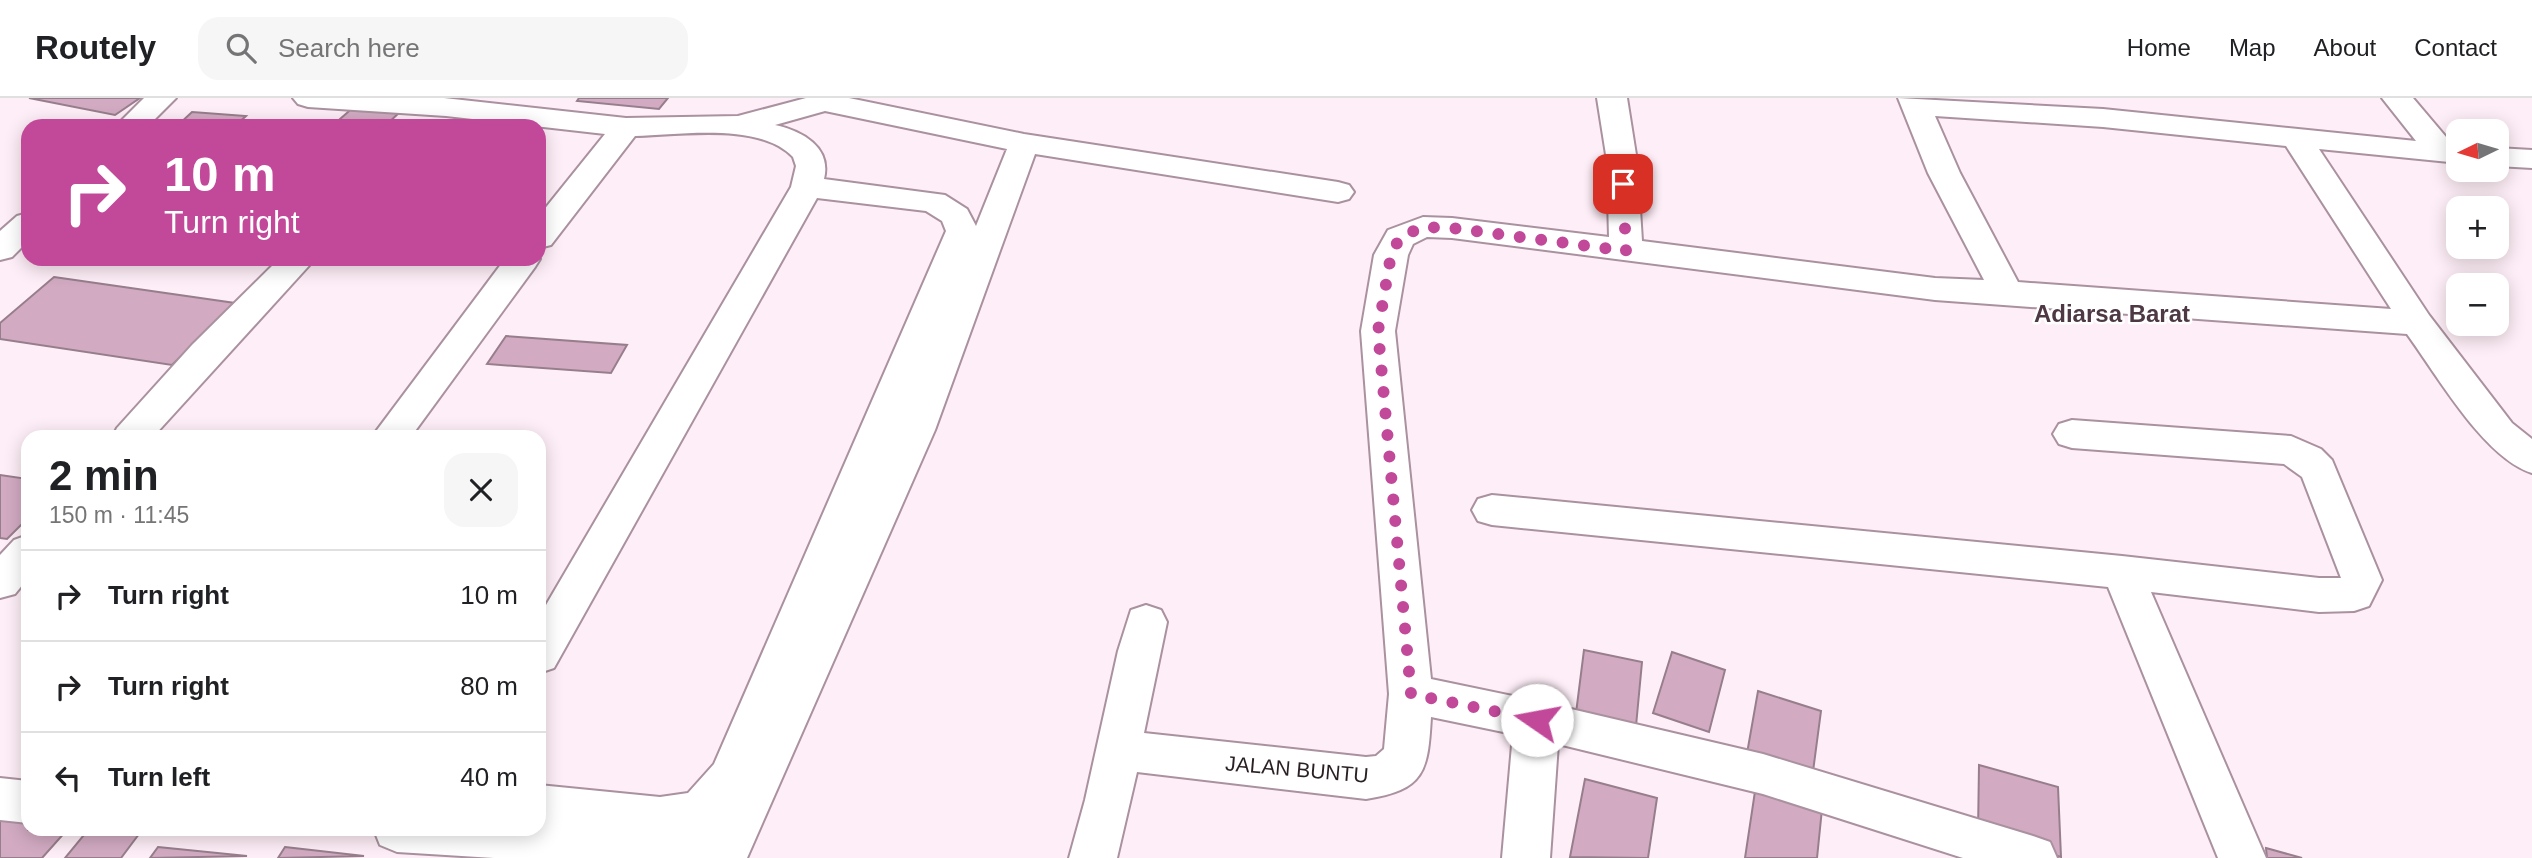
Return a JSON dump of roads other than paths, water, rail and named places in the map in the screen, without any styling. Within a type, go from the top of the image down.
[{"type":"street","points":[[138,119],[161,98]]},
{"type":"street","points":[[308,98],[437,117],[544,108],[626,127],[739,125],[828,100],[1024,143],[1338,192]]},
{"type":"street","points":[[1612,98],[1622,161],[1626,251]]},
{"type":"street","points":[[2397,98],[2446,148]]},
{"type":"street","points":[[2007,292],[1944,173],[1914,102],[2296,136],[2446,152]]},
{"type":"street","points":[[546,643],[807,187],[811,165],[804,149],[783,137],[739,125]]},
{"type":"street","points":[[546,229],[626,127]]},
{"type":"street","points":[[2296,136],[2417,323],[2499,433],[2532,459]]},
{"type":"street","points":[[415,840],[725,854],[916,430],[1024,143]]},
{"type":"street","points":[[2510,157],[2532,159]]},
{"type":"street","points":[[546,807],[660,818],[700,812],[731,778],[962,231],[956,216],[934,202],[807,187]]},
{"type":"street","points":[[2033,858],[1763,774],[1537,720],[1411,694],[1378,331],[1391,255],[1400,237],[1423,227],[1452,228],[1923,288],[2417,323]]},
{"type":"street","points":[[0,249],[21,230]]},
{"type":"street","points":[[137,430],[205,354],[291,266]]},
{"type":"street","points":[[395,430],[518,266]]},
{"type":"street","points":[[1492,510],[1624,522],[1730,536],[2122,572],[2319,596],[2354,594],[2362,580],[2318,470],[2308,459],[2291,450],[2072,434]]},
{"type":"street","points":[[0,582],[21,559]]},
{"type":"street","points":[[2122,572],[2242,858]]},
{"type":"street","points":[[1093,858],[1119,750],[1128,692],[1146,622]]},
{"type":"street","name":"JALAN BUNTU","points":[[1119,750],[1366,778],[1388,775],[1406,757],[1411,694]]},
{"type":"street","points":[[1526,858],[1537,720]]},
{"type":"street","points":[[0,799],[21,801]]},
{"type":"district","name":"Adiarsa Barat","points":[[2112,313]]}]
